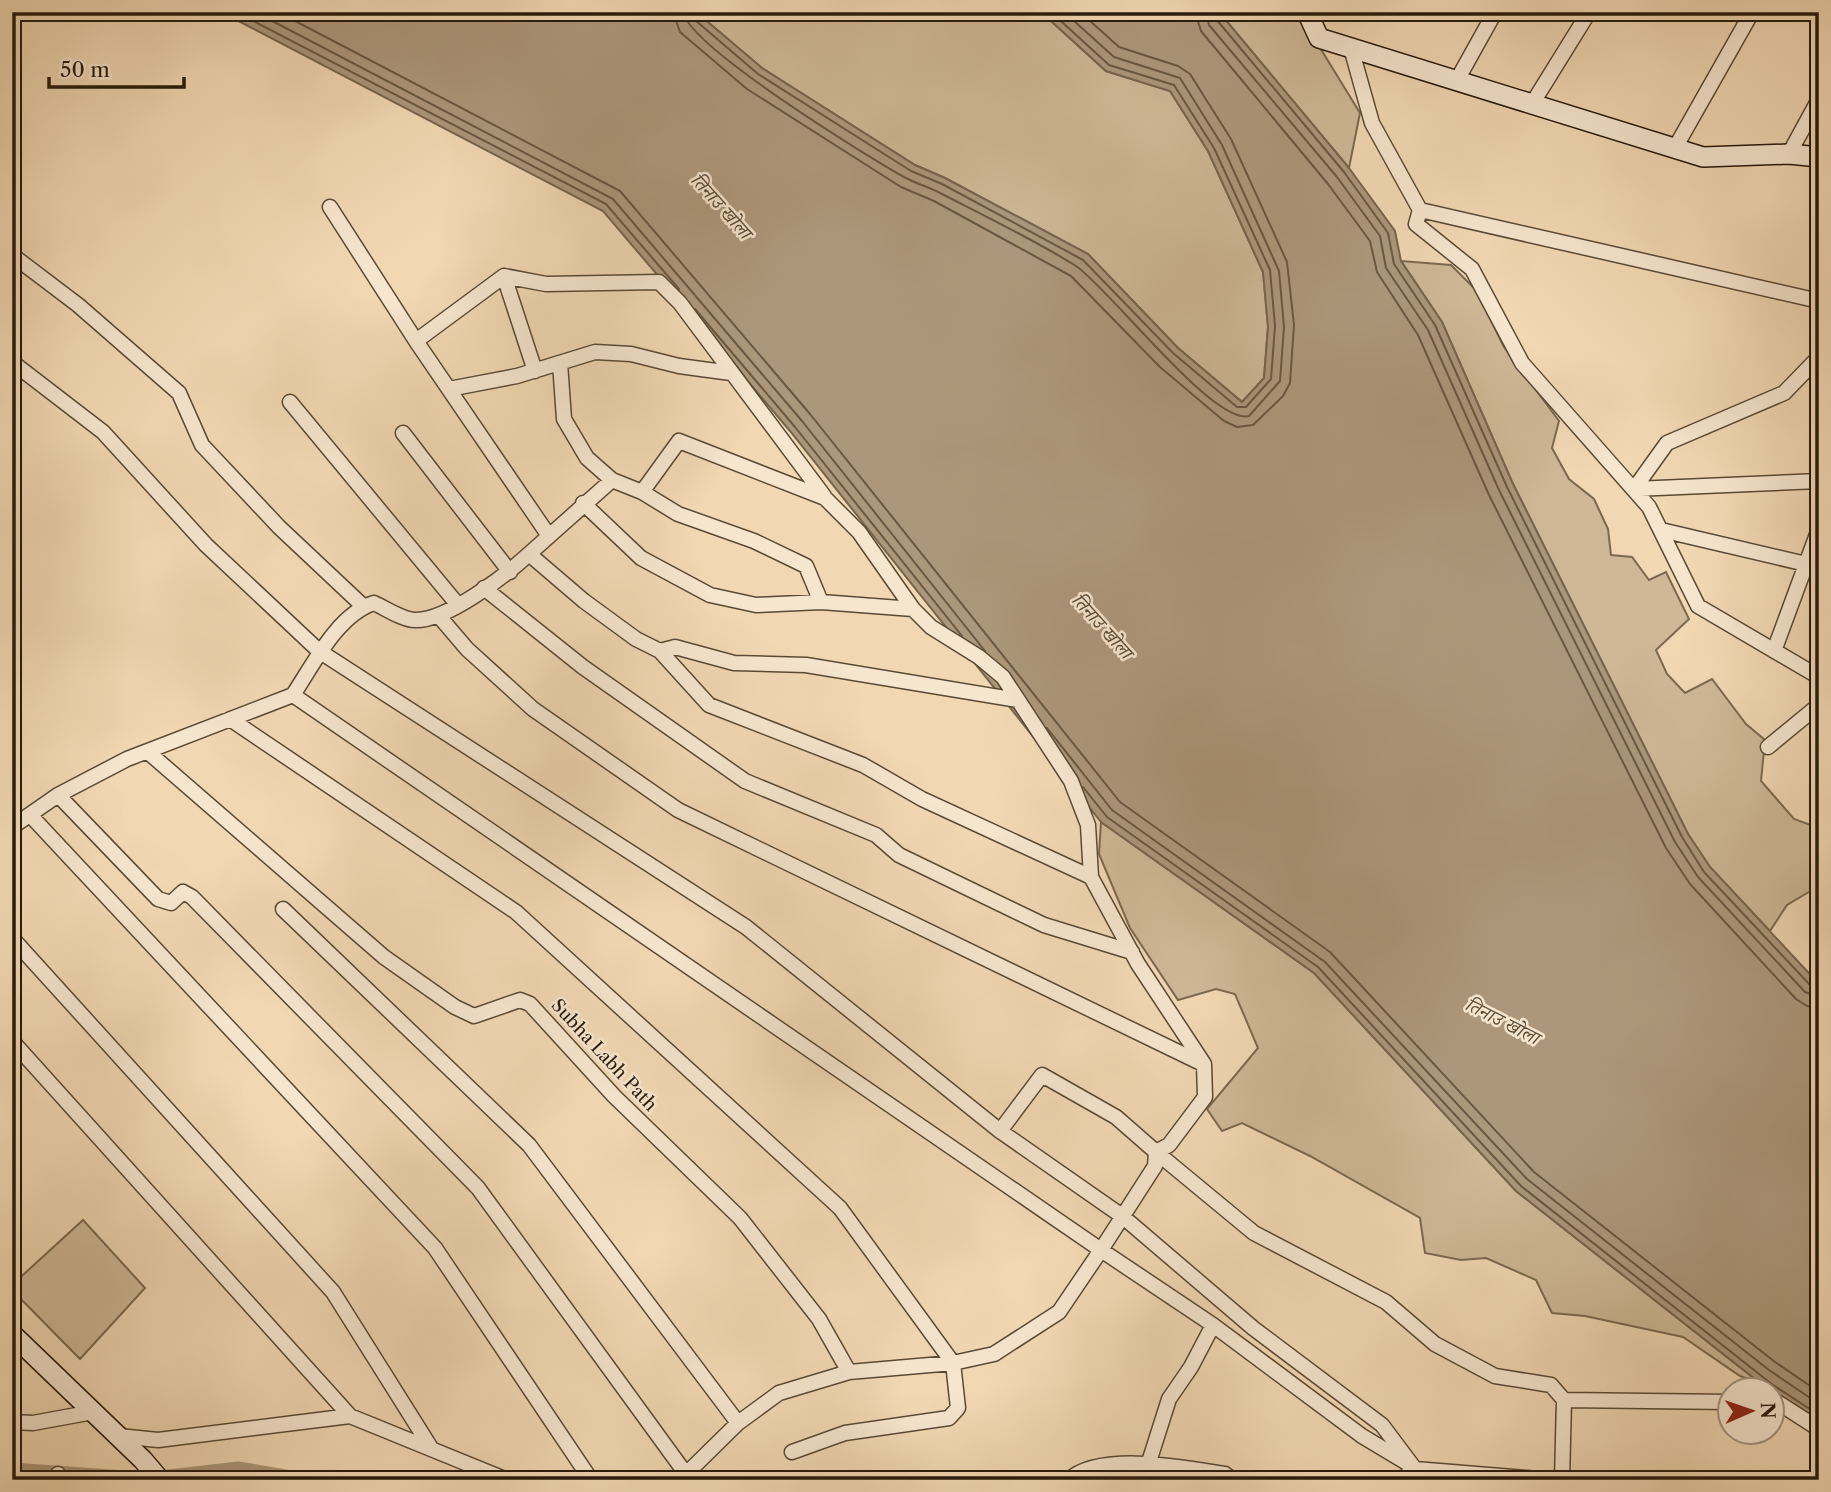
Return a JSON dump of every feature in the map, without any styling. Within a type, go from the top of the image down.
[{"type":"main road","points":[[1307,12],[1319,38],[1703,157],[1789,154],[1819,157]]},
{"type":"main road","points":[[12,1334],[119,1436],[160,1480]]},
{"type":"street","points":[[1456,82],[1495,12]]},
{"type":"street","points":[[1532,104],[1589,12]]},
{"type":"street","points":[[1675,148],[1752,12]]},
{"type":"street","points":[[1352,48],[1372,123],[1420,210],[1416,224],[1472,269],[1522,363],[1649,507],[1698,606],[1819,677]]},
{"type":"street","points":[[1789,154],[1819,99]]},
{"type":"street","points":[[330,207],[416,341],[549,536]]},
{"type":"street","points":[[1420,210],[1819,302]]},
{"type":"street","points":[[12,255],[78,305],[179,393],[202,445],[279,527],[363,606]]},
{"type":"street","points":[[416,341],[504,276],[546,284],[659,282],[680,303],[825,498],[859,532],[914,610],[931,627],[979,657],[1003,677],[1071,781],[1088,825],[1091,877],[1132,952],[1204,1064],[1205,1097],[1169,1145],[1156,1152]]},
{"type":"street","points":[[504,276],[535,371]]},
{"type":"street","points":[[449,389],[535,371],[595,352],[631,354],[679,366],[731,373]]},
{"type":"street","points":[[1634,489],[1667,443],[1784,393],[1819,357]]},
{"type":"street","points":[[12,362],[103,432],[206,545],[319,651],[746,927],[1000,1131],[1122,1216],[1253,1328],[1382,1425],[1415,1469]]},
{"type":"street","points":[[560,363],[564,419],[587,458],[612,480],[642,492],[678,514],[754,541],[806,566],[821,602]]},
{"type":"street","points":[[290,402],[458,605]]},
{"type":"street","points":[[403,433],[510,572]]},
{"type":"street","points":[[642,492],[679,441],[825,498]]},
{"type":"street","points":[[12,827],[58,795],[127,759],[293,695],[319,651],[363,606],[374,603],[414,621],[438,615],[458,605],[510,572],[583,503],[612,480]]},
{"type":"street","points":[[1634,489],[1819,481]]},
{"type":"street","points":[[583,503],[641,558],[710,595],[756,605],[821,602],[914,610]]},
{"type":"street","points":[[1774,651],[1813,565],[1819,529]]},
{"type":"street","points":[[1661,530],[1813,565]]},
{"type":"street","points":[[529,554],[584,601],[636,639],[660,651],[709,705],[863,765],[922,799],[1091,877]]},
{"type":"street","points":[[484,588],[583,667],[745,781],[876,835],[899,855],[1044,925],[1132,952]]},
{"type":"street","points":[[438,615],[467,649],[533,709],[678,810],[1204,1064]]},
{"type":"street","points":[[660,651],[675,648],[734,663],[806,665],[1018,700]]},
{"type":"street","points":[[293,695],[1213,1325],[1362,1436],[1415,1469],[1549,1480]]},
{"type":"street","points":[[1768,747],[1819,705]]},
{"type":"street","points":[[230,719],[516,912],[840,1208],[953,1363],[958,1408],[949,1418],[845,1433],[792,1452]]},
{"type":"street","name":"Subha Labh Path","points":[[148,752],[384,957],[455,1007],[474,1016],[520,1000],[530,1004],[614,1096],[740,1218],[820,1319],[849,1372]]},
{"type":"street","points":[[58,795],[158,899],[171,904],[183,892],[192,897],[478,1188],[683,1477],[738,1423],[779,1393],[849,1372],[953,1363],[994,1354],[1059,1312],[1155,1166],[1156,1152]]},
{"type":"street","points":[[31,816],[435,1248],[591,1480]]},
{"type":"street","points":[[283,909],[530,1145],[738,1423]]},
{"type":"street","points":[[12,938],[333,1292],[431,1448]]},
{"type":"street","points":[[12,1041],[350,1416],[507,1480]]},
{"type":"street","points":[[1000,1131],[1042,1075],[1077,1092],[1116,1117],[1254,1233],[1386,1303],[1435,1344],[1495,1376],[1551,1385],[1564,1400],[1562,1480]]},
{"type":"street","points":[[1149,1462],[1169,1399],[1191,1367],[1213,1325]]},
{"type":"street","points":[[1564,1400],[1716,1402]]},
{"type":"street","points":[[1786,1408],[1819,1429]]},
{"type":"street","points":[[12,1422],[33,1423],[93,1412]]},
{"type":"street","points":[[119,1436],[158,1440],[350,1416]]},
{"type":"street","points":[[1069,1480],[1082,1470],[1149,1462],[1225,1474],[1233,1480]]},
{"type":"street","points":[[1400,1480],[1415,1469]]},
{"type":"shaded area","points":[[696,12],[1041,12],[1106,71],[1170,91],[1208,151],[1263,272],[1268,327],[1264,378],[1242,402],[1178,348],[1088,254],[945,178],[915,165],[762,68]]},
{"type":"shaded area","points":[[1219,12],[1298,12],[1360,113],[1349,168]]},
{"type":"shaded area","points":[[1401,261],[1451,265],[1476,290],[1504,347],[1559,421],[1552,448],[1569,479],[1594,499],[1608,529],[1611,555],[1632,557],[1649,580],[1666,572],[1689,619],[1656,650],[1667,674],[1685,693],[1712,679],[1746,724],[1765,740],[1761,781],[1794,819],[1819,828],[1819,886],[1787,905],[1770,931],[1710,867],[1688,834],[1513,484],[1442,322]]},
{"type":"shaded area","points":[[1101,822],[1314,973],[1516,1191],[1751,1376],[1740,1376],[1683,1337],[1585,1316],[1552,1313],[1536,1280],[1486,1258],[1461,1260],[1425,1253],[1420,1218],[1310,1156],[1242,1123],[1222,1131],[1207,1109],[1258,1048],[1235,994],[1216,989],[1178,1000],[1130,928],[1099,854]]},
{"type":"shaded area","points":[[83,1220],[145,1288],[80,1359],[12,1290],[12,1285]]},
{"type":"water","name":"तिनाउ खोला","points":[[221,12],[696,12],[762,68],[915,165],[945,178],[1088,254],[1178,348],[1242,402],[1264,378],[1268,327],[1263,272],[1208,151],[1170,91],[1106,71],[1041,12],[1219,12],[1349,168],[1395,231],[1401,261],[1442,322],[1513,484],[1688,834],[1710,867],[1819,984],[1819,1423],[1786,1401],[1786,1376],[1751,1376],[1516,1191],[1314,973],[1101,822],[790,431],[603,211]]},
{"type":"waterway","points":[[160,1480],[239,1471],[292,1480]]},
{"type":"waterway","points":[[12,1472],[124,1480]]}]
